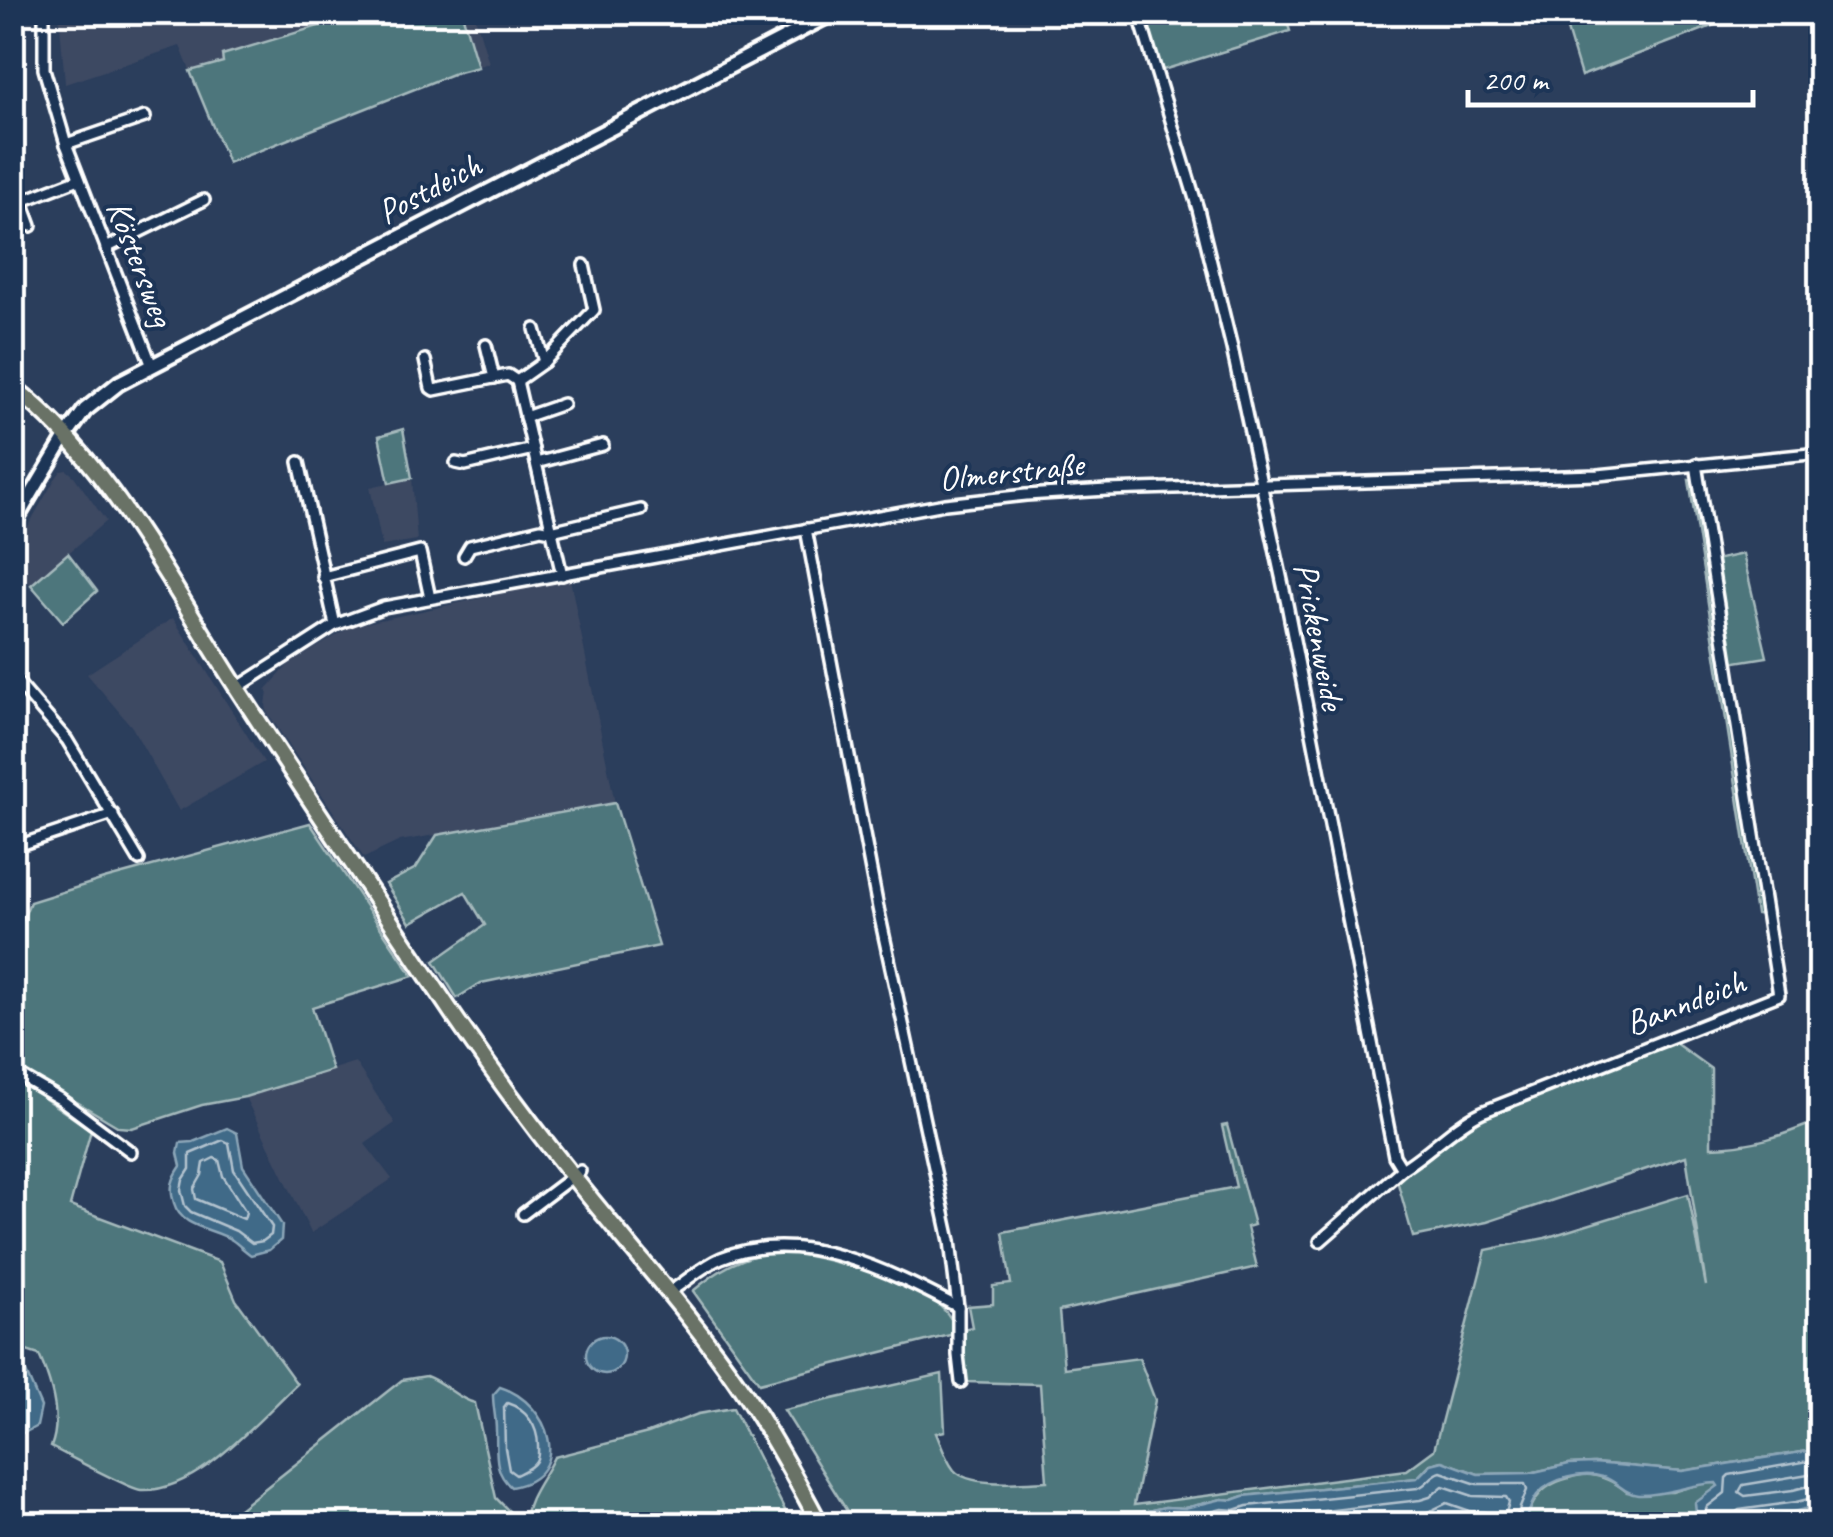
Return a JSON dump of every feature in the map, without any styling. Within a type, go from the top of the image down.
[{"type":"main road","name":"Postdeich","points":[[66,436],[98,397],[119,383],[836,12]]},
{"type":"main road","points":[[12,386],[66,436],[140,532],[237,688],[456,1018],[526,1117],[577,1174],[736,1381],[820,1524]]},
{"type":"street","name":"Köstersweg","points":[[44,12],[44,68],[66,144],[152,366]]},
{"type":"street","name":"Prickenweide","points":[[1138,12],[1198,209],[1232,348],[1394,1156],[1402,1169]]},
{"type":"street","points":[[66,144],[146,117]]},
{"type":"street","name":"Köstersweg","points":[[31,226],[22,201],[79,179]]},
{"type":"street","points":[[106,248],[204,200]]},
{"type":"street","points":[[517,381],[544,362],[594,310],[584,264]]},
{"type":"street","points":[[535,329],[544,362]]},
{"type":"street","points":[[486,345],[494,378]]},
{"type":"street","points":[[425,360],[434,390],[508,375],[517,381],[562,575]]},
{"type":"street","points":[[525,416],[563,404]]},
{"type":"street","points":[[12,527],[66,436]]},
{"type":"street","points":[[536,463],[603,445]]},
{"type":"street","points":[[456,463],[465,465],[533,449]]},
{"type":"street","points":[[50,461],[80,452]]},
{"type":"street","name":"Olmerstraße","points":[[237,688],[335,624],[384,607],[945,504],[1026,495],[1598,475],[1820,452]]},
{"type":"street","points":[[299,462],[335,624]]},
{"type":"street","name":"Banndeich","points":[[1402,1169],[1470,1118],[1779,995],[1696,464]]},
{"type":"street","points":[[464,556],[470,546],[641,510]]},
{"type":"street","points":[[806,530],[878,908],[950,1241],[961,1382]]},
{"type":"street","points":[[324,577],[420,552],[430,598]]},
{"type":"street","points":[[12,676],[67,740],[139,860]]},
{"type":"street","points":[[26,843],[113,814]]},
{"type":"street","points":[[12,1071],[60,1099],[131,1152]]},
{"type":"street","points":[[1320,1241],[1402,1169]]},
{"type":"street","points":[[522,1214],[577,1174]]},
{"type":"street","points":[[668,1292],[717,1260],[748,1249],[784,1246],[843,1257],[896,1274],[958,1307]]},
{"type":"shaded area","points":[[59,13],[474,13],[489,63],[228,163],[180,46],[65,84]]},
{"type":"shaded area","points":[[403,429],[417,540],[382,546],[370,487],[388,483],[379,436]]},
{"type":"shaded area","points":[[67,470],[106,521],[31,585],[13,565],[13,552],[55,479]]},
{"type":"shaded area","points":[[570,579],[615,803],[400,841],[364,858],[267,712],[266,690],[289,664],[352,626]]},
{"type":"shaded area","points":[[173,618],[264,762],[179,811],[132,727],[87,674]]},
{"type":"shaded area","points":[[355,1062],[395,1123],[365,1144],[392,1179],[311,1233],[245,1097]]},
{"type":"green space","points":[[365,12],[462,13],[478,67],[228,163],[190,71],[223,62],[222,55]]},
{"type":"green space","points":[[1201,12],[1284,13],[1290,31],[1160,71],[1142,13],[1185,13],[1187,17]]},
{"type":"green space","points":[[1562,12],[1746,13],[1581,76]]},
{"type":"green space","points":[[403,429],[412,478],[389,483],[379,436]]},
{"type":"green space","points":[[1689,480],[1695,481],[1763,915],[1756,914]]},
{"type":"green space","points":[[68,553],[97,591],[63,622],[31,585]]},
{"type":"green space","points":[[1743,554],[1767,657],[1736,662],[1731,659],[1715,560]]},
{"type":"green space","points":[[615,803],[659,946],[481,983],[457,998],[434,961],[485,925],[465,892],[410,923],[386,884],[416,868],[437,835]]},
{"type":"green space","points":[[310,823],[413,976],[312,1007],[332,1070],[132,1128],[119,1127],[13,1067],[12,928],[19,928],[30,902]]},
{"type":"green space","points":[[1668,1042],[1711,1069],[1711,1147],[1767,1139],[1820,1120],[1820,1449],[1682,1471],[1594,1463],[1530,1473],[1478,1474],[1442,1461],[1430,1464],[1417,1478],[1244,1496],[1185,1508],[1165,1507],[1054,1524],[855,1524],[784,1410],[942,1374],[945,1431],[936,1433],[954,1470],[984,1482],[1047,1481],[1040,1384],[967,1382],[963,1329],[972,1327],[968,1306],[993,1304],[993,1286],[1011,1284],[1003,1232],[1236,1187],[1222,1126],[1227,1125],[1254,1225],[1247,1227],[1257,1267],[1059,1311],[1064,1368],[1139,1358],[1155,1400],[1134,1505],[1407,1470],[1434,1450],[1486,1250],[1545,1238],[1688,1194],[1706,1286],[1686,1156],[1487,1222],[1413,1237],[1397,1180],[1475,1118]]},
{"type":"green space","points":[[13,1081],[91,1130],[70,1206],[220,1262],[236,1300],[297,1384],[225,1452],[184,1480],[141,1490],[51,1447],[55,1413],[39,1355],[18,1348],[13,1351]]},
{"type":"green space","points":[[776,1251],[844,1264],[921,1293],[951,1319],[954,1334],[759,1383],[693,1291],[732,1265]]},
{"type":"green space","points":[[426,1376],[475,1403],[496,1498],[518,1524],[215,1524],[224,1521],[402,1380]]},
{"type":"green space","points":[[733,1408],[792,1524],[525,1524],[531,1497],[554,1457],[648,1433],[698,1414]]},
{"type":"green space","points":[[1587,1474],[1609,1480],[1627,1492],[1672,1492],[1703,1483],[1718,1486],[1690,1515],[1525,1524],[1534,1502],[1546,1488]]},
{"type":"green space","points":[[1820,1504],[1820,1511],[1792,1517],[1706,1524],[1799,1512]]},
{"type":"water","points":[[227,1128],[237,1133],[243,1166],[282,1225],[281,1240],[269,1250],[251,1255],[232,1240],[183,1218],[172,1198],[172,1184],[181,1166],[180,1143]]},
{"type":"water","points":[[605,1336],[619,1341],[624,1355],[619,1369],[605,1374],[591,1369],[586,1355],[591,1341]]},
{"type":"water","points":[[12,1367],[25,1370],[41,1407],[37,1426],[24,1433],[13,1430]]},
{"type":"water","points":[[500,1387],[532,1407],[548,1438],[549,1454],[543,1469],[531,1480],[511,1487],[501,1475],[497,1461],[493,1395]]},
{"type":"water","points":[[1820,1449],[1820,1504],[1790,1513],[1724,1523],[1556,1524],[1690,1515],[1696,1512],[1695,1503],[1718,1486],[1706,1484],[1638,1495],[1608,1479],[1586,1475],[1567,1477],[1543,1489],[1525,1524],[1054,1524],[1165,1507],[1185,1508],[1244,1496],[1417,1478],[1431,1464],[1443,1461],[1478,1474],[1530,1473],[1594,1463],[1682,1471]]},
{"type":"waterway","points":[[548,1524],[569,1513],[579,1515],[589,1524]]}]
